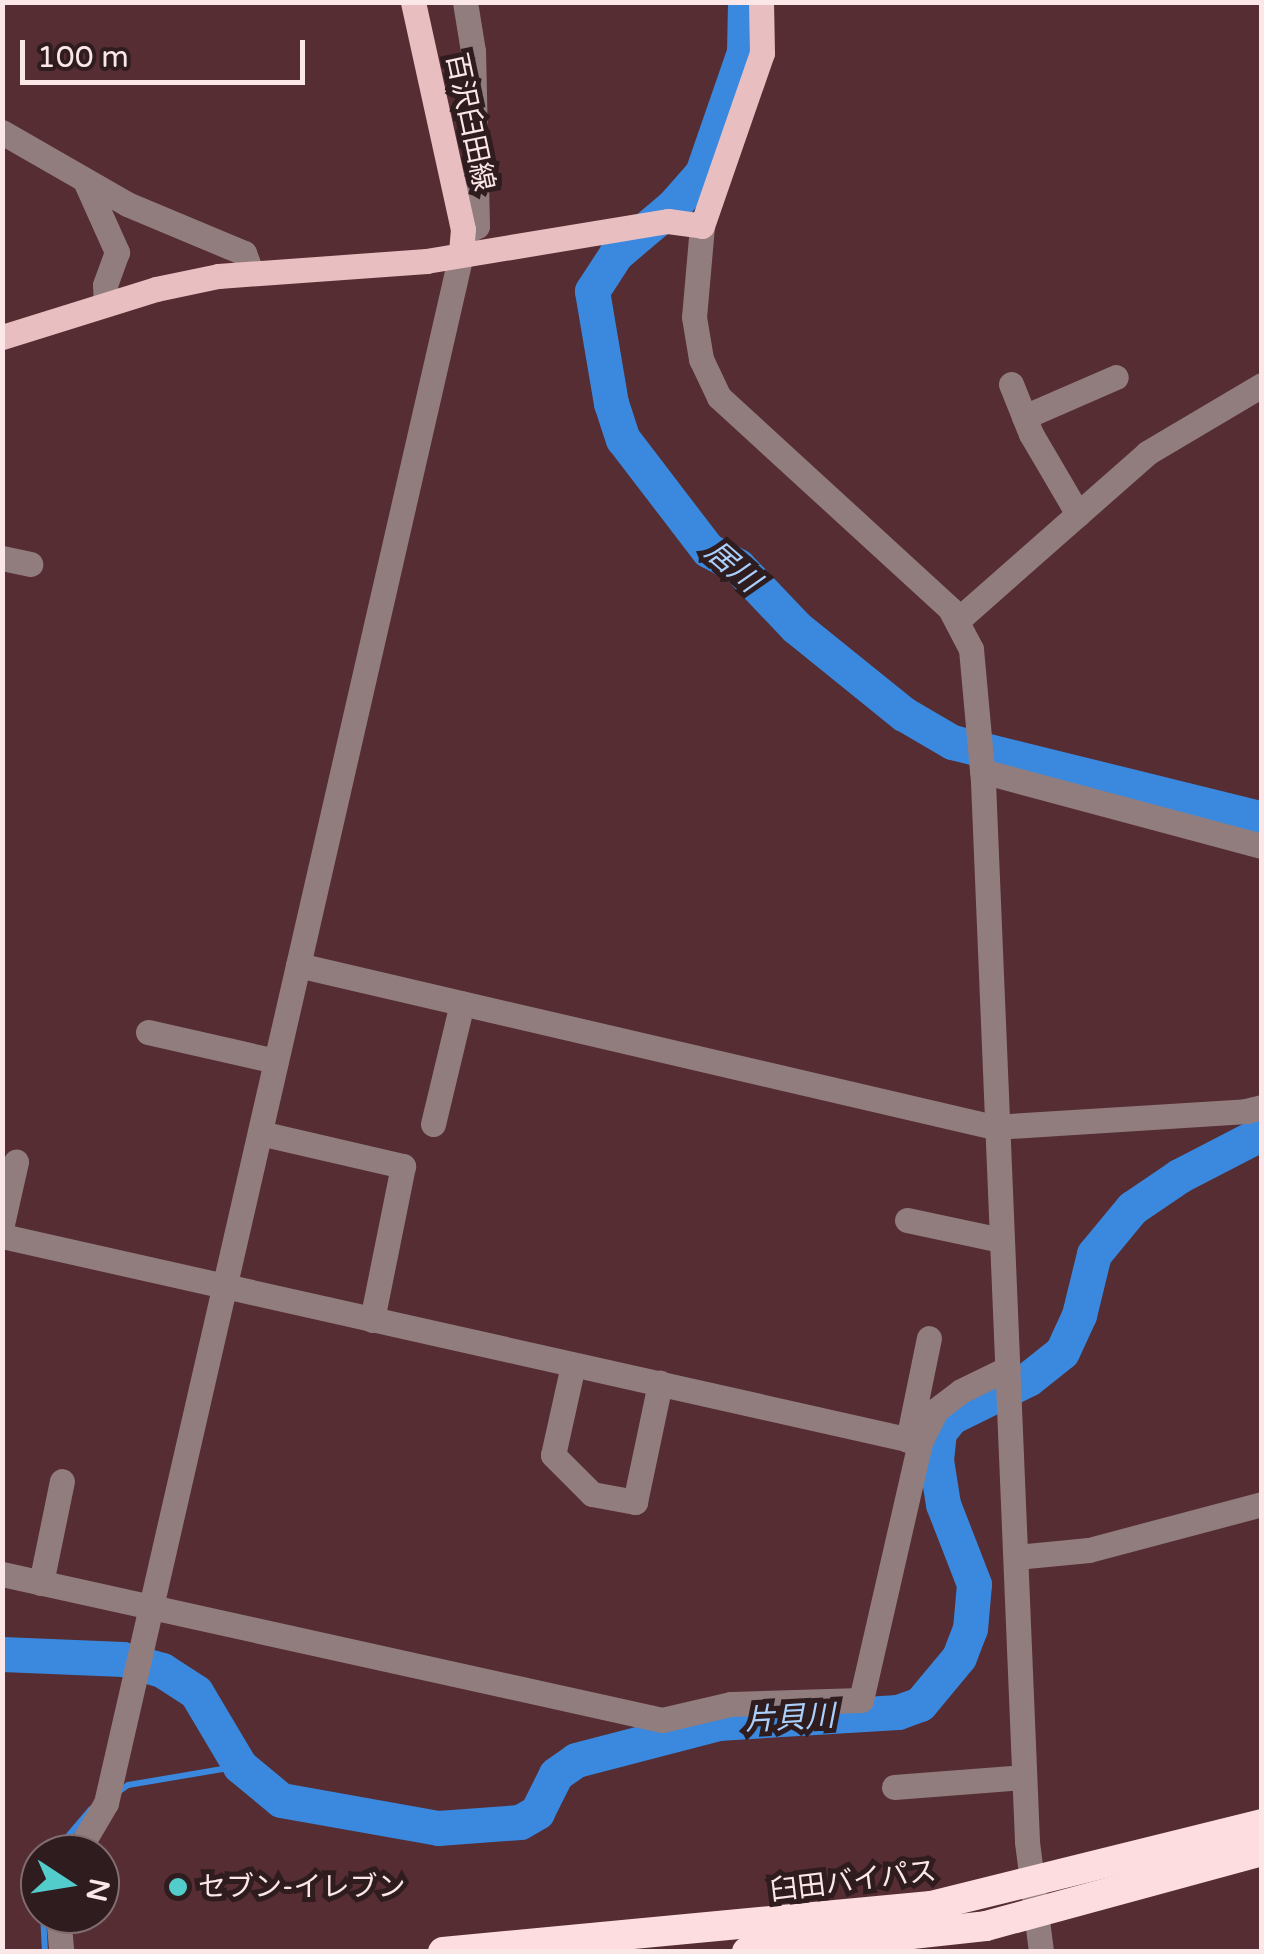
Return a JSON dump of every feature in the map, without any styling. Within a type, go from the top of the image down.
[{"type":"highway","name":"臼田バイパス","points":[[746,1952],[931,1934],[1262,1824]]},
{"type":"highway","name":"臼田バイパス","points":[[443,1952],[1033,1899],[1262,1851]]},
{"type":"main road","name":"百沢臼田線","points":[[414,2],[462,244]]},
{"type":"main road","points":[[2,337],[188,281],[250,270],[378,266],[462,244],[656,222],[702,226],[762,54],[761,2]]},
{"type":"street","points":[[88,1834],[106,1803],[462,244],[477,226],[473,51],[464,2]]},
{"type":"street","points":[[2,132],[86,183],[244,253],[250,270]]},
{"type":"street","points":[[86,183],[117,252],[105,285],[106,304]]},
{"type":"street","points":[[702,226],[694,317],[701,359],[719,397],[959,619],[971,649],[981,757],[1024,1777],[1041,1952]]},
{"type":"street","points":[[1024,417],[1116,378]]},
{"type":"street","points":[[1011,384],[1024,417],[1078,514]]},
{"type":"street","points":[[959,619],[1147,453],[1262,385]]},
{"type":"street","points":[[2,558],[30,564]]},
{"type":"street","points":[[981,757],[1262,846]]},
{"type":"street","points":[[298,966],[994,1126],[1214,1114],[1262,1106]]},
{"type":"street","points":[[433,1124],[462,1004]]},
{"type":"street","points":[[148,1032],[276,1061]]},
{"type":"street","points":[[260,1132],[403,1166],[372,1320]]},
{"type":"street","points":[[2,1224],[16,1162]]},
{"type":"street","points":[[908,1220],[1001,1240]]},
{"type":"street","points":[[2,1236],[914,1441]]},
{"type":"street","points":[[2,1574],[662,1720],[731,1704],[861,1700],[914,1441],[929,1338]]},
{"type":"street","points":[[573,1365],[553,1456],[592,1494],[635,1502],[660,1383]]},
{"type":"street","points":[[914,1441],[936,1410],[961,1391],[1008,1372]]},
{"type":"street","points":[[40,1583],[62,1481]]},
{"type":"street","points":[[1016,1557],[1088,1550],[1262,1504]]},
{"type":"street","points":[[894,1786],[1024,1777]]},
{"type":"waterway","name":"居川","points":[[745,2],[744,52],[702,173],[674,205],[616,254],[592,291],[611,403],[623,439],[708,550],[738,566],[796,627],[904,714],[952,742],[1262,819]]},
{"type":"waterway","name":"片貝川","points":[[2,1654],[123,1659],[162,1670],[196,1692],[240,1766],[281,1800],[438,1828],[520,1822],[537,1812],[556,1774],[576,1760],[718,1723],[898,1712],[920,1704],[959,1657],[970,1629],[974,1584],[943,1504],[936,1460],[939,1432],[951,1417],[1028,1379],[1062,1352],[1079,1315],[1094,1254],[1132,1208],[1179,1176],[1262,1133]]},
{"type":"waterway","points":[[118,1792],[128,1785],[240,1766]]},
{"type":"waterway","points":[[70,1834],[91,1809]]},
{"type":"waterway","points":[[44,1934],[45,1952]]},
{"type":"place","name":"セブン-イレブン","points":[[178,1887]]}]
